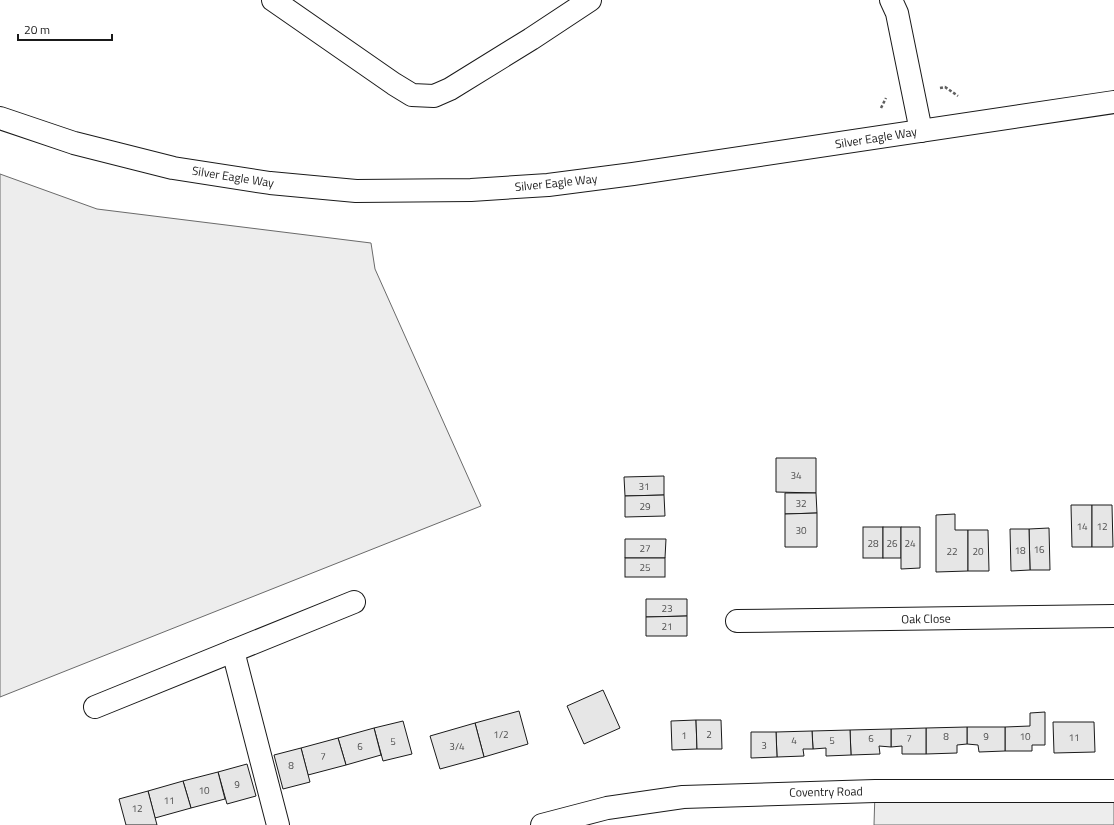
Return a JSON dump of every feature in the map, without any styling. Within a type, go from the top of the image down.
[{"type":"street","points":[[273,0],[412,95],[434,96],[450,89],[531,39],[590,0]]},
{"type":"street","points":[[891,0],[897,13],[921,131]]},
{"type":"street","name":"Silver Eagle Way","points":[[0,118],[74,143],[173,168],[270,183],[356,191],[471,190],[548,185],[633,174],[1114,102]]},
{"type":"street","points":[[95,708],[354,602]]},
{"type":"street","name":"Oak Close","points":[[737,621],[1114,616]]},
{"type":"street","points":[[233,652],[278,825]]},
{"type":"street","name":"Coventry Road","points":[[542,825],[607,808],[683,797],[868,791],[1114,791]]},
{"type":"path","points":[[877,114],[889,93],[913,90]]},
{"type":"shaded area","points":[[0,174],[97,209],[371,243],[375,269],[481,506],[0,697]]},
{"type":"shaded area","points":[[875,791],[1114,791],[1114,825],[874,825]]},
{"type":"building","points":[[776,458],[816,458],[816,493],[776,492]]},
{"type":"building","points":[[664,476],[664,495],[625,496],[624,477]]},
{"type":"building","points":[[785,493],[816,493],[817,513],[785,514]]},
{"type":"building","points":[[664,495],[665,516],[625,517],[625,496]]},
{"type":"building","points":[[1071,505],[1092,505],[1092,547],[1072,547]]},
{"type":"building","points":[[1092,505],[1112,505],[1113,547],[1092,547]]},
{"type":"building","points":[[817,513],[817,547],[785,547],[785,514]]},
{"type":"building","points":[[955,514],[955,530],[968,530],[968,571],[936,572],[936,515]]},
{"type":"building","points":[[863,527],[883,527],[883,558],[863,558]]},
{"type":"building","points":[[883,527],[901,527],[901,558],[883,558]]},
{"type":"building","points":[[901,527],[920,527],[920,568],[901,569]]},
{"type":"building","points":[[1049,528],[1050,570],[1030,570],[1029,529]]},
{"type":"building","points":[[1010,529],[1029,529],[1030,570],[1011,571]]},
{"type":"building","points":[[968,530],[988,530],[989,571],[968,571]]},
{"type":"building","points":[[625,539],[666,539],[665,558],[625,558]]},
{"type":"building","points":[[625,558],[665,558],[665,577],[625,577]]},
{"type":"building","points":[[646,599],[687,599],[687,616],[646,617]]},
{"type":"building","points":[[687,616],[687,636],[646,636],[646,617]]},
{"type":"building","points":[[603,690],[620,728],[584,744],[567,706]]},
{"type":"building","points":[[519,711],[528,744],[484,757],[475,723]]},
{"type":"building","points":[[1045,712],[1045,745],[1032,745],[1032,751],[1005,751],[1005,727],[1030,726],[1030,713]]},
{"type":"building","points":[[696,720],[697,749],[672,750],[671,721]]},
{"type":"building","points":[[696,720],[721,720],[722,749],[697,749]]},
{"type":"building","points":[[403,721],[412,754],[383,761],[374,728]]},
{"type":"building","points":[[1053,722],[1094,722],[1095,752],[1054,753]]},
{"type":"building","points":[[475,723],[484,757],[440,769],[430,736]]},
{"type":"building","points":[[967,727],[1005,727],[1005,751],[979,752],[978,745],[967,744]]},
{"type":"building","points":[[967,727],[967,744],[957,745],[957,753],[926,754],[926,728]]},
{"type":"building","points":[[374,728],[381,755],[346,765],[338,738]]},
{"type":"building","points":[[926,728],[926,754],[902,754],[902,746],[891,747],[891,729]]},
{"type":"building","points":[[891,729],[891,747],[879,746],[880,754],[851,755],[850,730]]},
{"type":"building","points":[[850,730],[851,755],[826,756],[826,748],[813,749],[812,731]]},
{"type":"building","points":[[812,731],[813,749],[803,749],[804,756],[777,757],[776,732]]},
{"type":"building","points":[[751,732],[776,732],[777,757],[751,758]]},
{"type":"building","points":[[338,738],[346,765],[308,775],[301,748]]},
{"type":"building","points":[[301,748],[310,782],[283,789],[274,755]]},
{"type":"building","points":[[247,764],[256,796],[227,804],[218,772]]},
{"type":"building","points":[[218,772],[225,799],[191,808],[183,781]]},
{"type":"building","points":[[183,781],[191,808],[155,818],[148,791]]},
{"type":"building","points":[[148,791],[157,825],[126,825],[119,799]]}]
